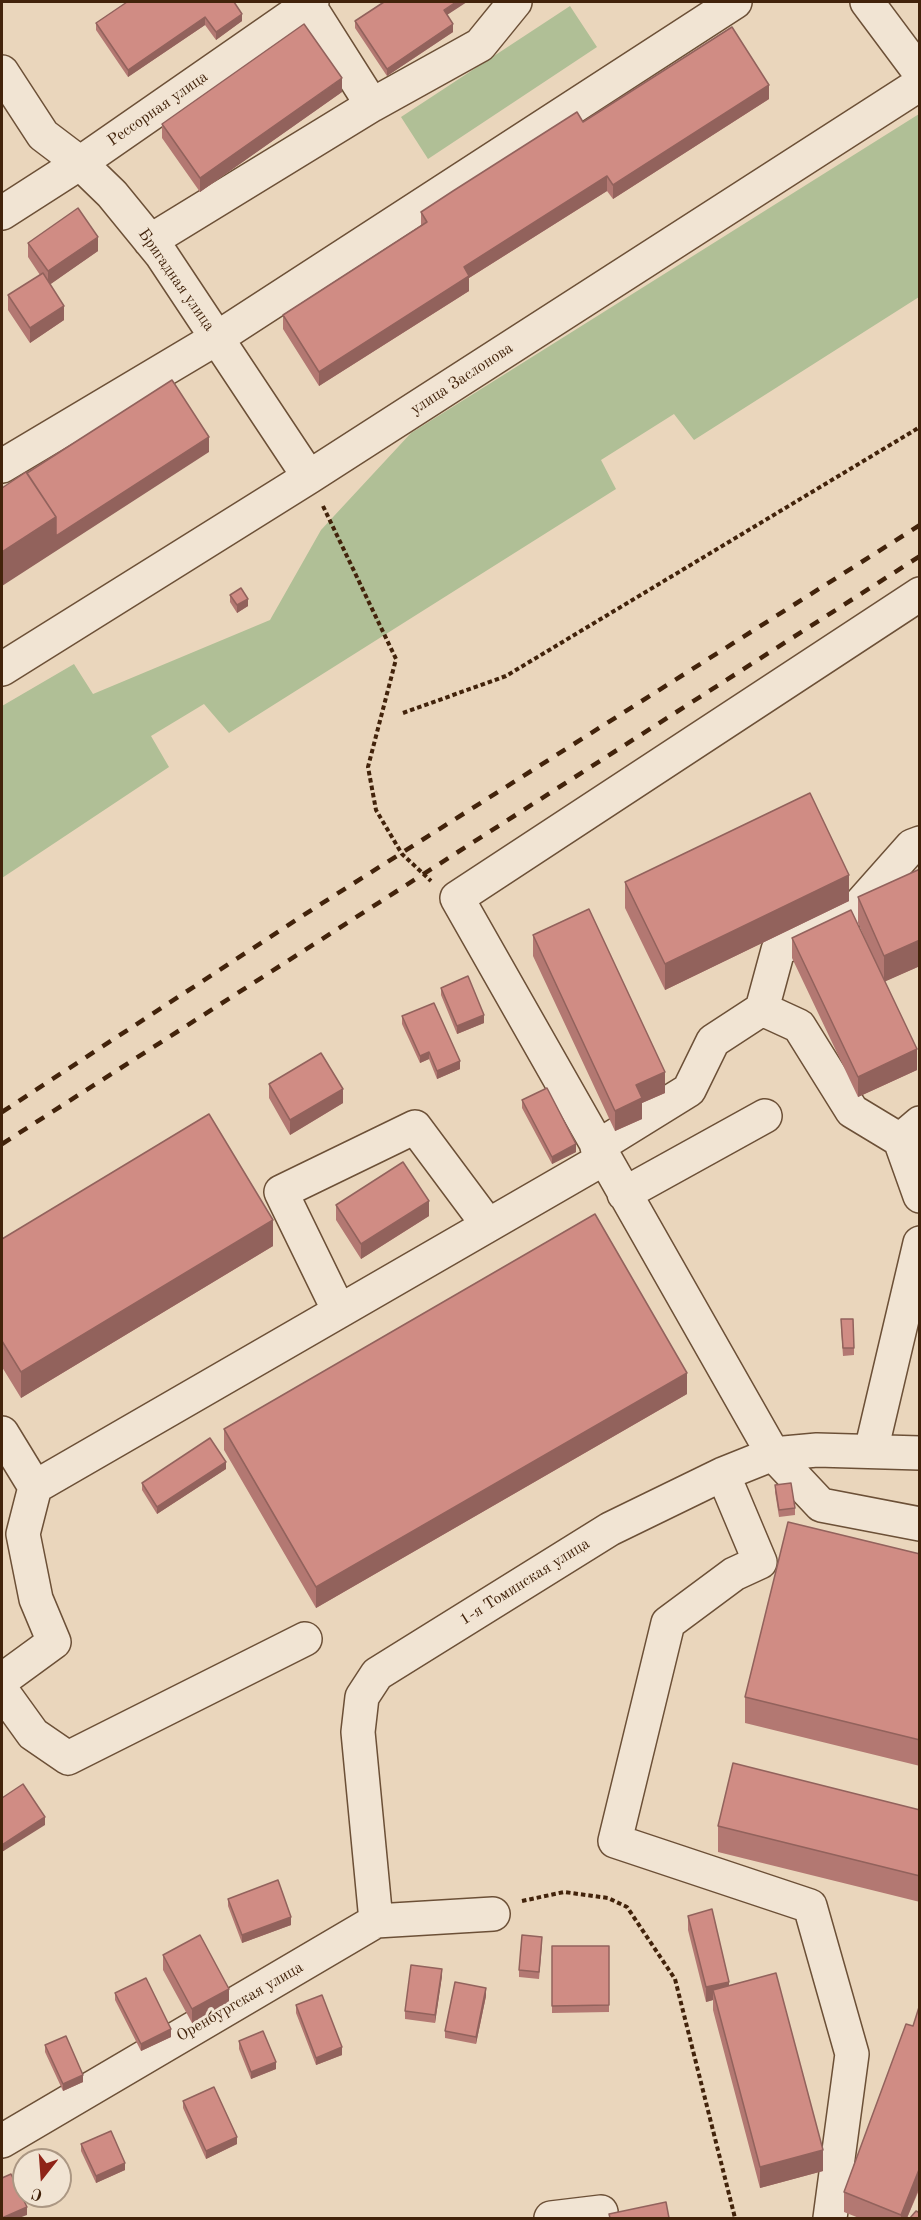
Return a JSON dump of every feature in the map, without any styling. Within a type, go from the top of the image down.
[{"type":"street","points":[[150,241],[372,105],[480,45],[515,2]]},
{"type":"street","points":[[2,466],[217,338],[735,2]]},
{"type":"street","points":[[867,2],[920,73]]},
{"type":"street","points":[[310,3],[372,105]]},
{"type":"street","name":"Рессорная улица","points":[[2,213],[80,163],[310,3]]},
{"type":"street","name":"Бригадная улица","points":[[2,72],[43,135],[80,163],[112,194],[161,254],[309,477]]},
{"type":"street","name":"улица Заслонова","points":[[2,669],[309,477],[920,84]]},
{"type":"street","points":[[920,594],[457,898],[773,1454],[821,1505],[920,1524]]},
{"type":"street","points":[[2,1680],[54,1642],[36,1599],[23,1534],[35,1487],[488,1225],[600,1153],[688,1090],[713,1041],[762,1009],[778,950],[857,908],[912,846],[920,843]]},
{"type":"street","points":[[762,1009],[799,1026],[852,1111],[910,1132],[920,1196]]},
{"type":"street","points":[[624,1194],[765,1116]]},
{"type":"street","points":[[339,1311],[281,1192],[415,1127],[488,1225]]},
{"type":"street","points":[[871,1451],[920,1242]]},
{"type":"street","points":[[2,1433],[35,1487]]},
{"type":"street","name":"1-я Томинская улица","points":[[376,1921],[358,1732],[362,1697],[378,1674],[610,1529],[723,1474],[773,1454],[871,1451],[920,1453]]},
{"type":"street","points":[[723,1474],[760,1562],[734,1574],[668,1623],[615,1841],[810,1906],[852,2054],[830,2218]]},
{"type":"street","points":[[2,1691],[33,1734],[68,1758],[305,1639]]},
{"type":"street","name":"Оренбургская улица","points":[[2,2140],[376,1921],[493,1914]]},
{"type":"street","points":[[551,2218],[601,2211]]},
{"type":"path","points":[[403,713],[506,676],[920,427]]},
{"type":"path","points":[[309,477],[396,658],[368,767],[376,810],[402,854],[422,875],[457,898]]},
{"type":"path","points":[[493,1914],[523,1900],[564,1892],[608,1898],[627,1907],[675,1979],[735,2218]]},
{"type":"green space","points":[[570,6],[597,47],[428,159],[401,117]]},
{"type":"green space","points":[[919,114],[919,297],[694,440],[674,414],[601,460],[616,489],[229,733],[204,704],[151,736],[169,767],[2,878],[2,706],[74,664],[93,694],[270,620],[321,530],[411,433]]},
{"type":"building","points":[[127,2],[234,2],[242,14],[216,32],[205,17],[128,70],[96,23]]},
{"type":"building","points":[[384,2],[456,2],[444,10],[453,24],[387,69],[355,21]]},
{"type":"building","points":[[304,24],[342,78],[200,178],[162,124]]},
{"type":"building","points":[[732,27],[769,85],[613,185],[607,176],[464,267],[469,276],[319,372],[283,315],[427,222],[421,212],[453,191],[577,112],[583,122]]},
{"type":"building","points":[[78,208],[98,237],[48,271],[28,243]]},
{"type":"building","points":[[43,273],[64,306],[30,328],[8,295]]},
{"type":"building","points":[[172,380],[209,437],[56,536],[56,517],[27,473]]},
{"type":"building","points":[[26,472],[56,517],[2,552],[2,488]]},
{"type":"building","points":[[241,588],[248,599],[237,605],[230,595]]},
{"type":"building","points":[[810,793],[849,875],[665,964],[625,882]]},
{"type":"building","points":[[920,869],[920,940],[884,956],[858,897]]},
{"type":"building","points":[[589,909],[665,1072],[636,1085],[642,1098],[615,1111],[533,935]]},
{"type":"building","points":[[851,910],[917,1049],[858,1077],[792,938]]},
{"type":"building","points":[[468,976],[484,1015],[457,1026],[441,988]]},
{"type":"building","points":[[434,1003],[460,1061],[437,1071],[429,1052],[420,1056],[402,1016]]},
{"type":"building","points":[[321,1053],[343,1089],[290,1120],[269,1084]]},
{"type":"building","points":[[547,1088],[576,1144],[552,1157],[522,1100]]},
{"type":"building","points":[[209,1114],[273,1220],[21,1372],[2,1341],[2,1239]]},
{"type":"building","points":[[403,1162],[429,1201],[361,1244],[336,1205]]},
{"type":"building","points":[[595,1214],[687,1373],[316,1587],[224,1429]]},
{"type":"building","points":[[841,1319],[853,1319],[854,1348],[843,1348]]},
{"type":"building","points":[[210,1438],[226,1462],[157,1507],[142,1483]]},
{"type":"building","points":[[791,1483],[795,1508],[779,1510],[775,1485]]},
{"type":"building","points":[[788,1522],[920,1554],[920,1740],[745,1697]]},
{"type":"building","points":[[733,1763],[920,1810],[920,1876],[718,1826]]},
{"type":"building","points":[[23,1784],[45,1817],[2,1845],[2,1798]]},
{"type":"building","points":[[278,1880],[291,1917],[242,1935],[228,1899]]},
{"type":"building","points":[[712,1909],[729,1982],[706,1987],[688,1916]]},
{"type":"building","points":[[200,1935],[229,1989],[192,2009],[163,1955]]},
{"type":"building","points":[[522,1935],[542,1937],[539,1972],[519,1970]]},
{"type":"building","points":[[552,1946],[609,1946],[609,2005],[552,2006]]},
{"type":"building","points":[[411,1965],[442,1969],[435,2015],[405,2011]]},
{"type":"building","points":[[776,1973],[823,2150],[760,2167],[713,1990]]},
{"type":"building","points":[[146,1978],[171,2029],[141,2044],[115,1993]]},
{"type":"building","points":[[455,1982],[486,1988],[476,2037],[445,2031]]},
{"type":"building","points":[[322,1995],[342,2047],[316,2058],[296,2005]]},
{"type":"building","points":[[920,2004],[920,2167],[901,2215],[844,2192],[906,2024],[913,2026]]},
{"type":"building","points":[[263,2031],[276,2062],[251,2072],[239,2041]]},
{"type":"building","points":[[66,2036],[83,2075],[63,2084],[45,2045]]},
{"type":"building","points":[[214,2087],[237,2137],[206,2151],[183,2101]]},
{"type":"building","points":[[111,2131],[125,2163],[96,2176],[81,2144]]},
{"type":"building","points":[[11,2174],[12,2176],[12,2208],[25,2208],[2,2218],[2,2178]]},
{"type":"building","points":[[666,2202],[669,2218],[610,2218],[609,2214]]},
{"type":"building","points":[[916,2211],[920,2213],[920,2218],[910,2218]]},
{"type":"railway","points":[[2,1112],[313,909],[920,525]]},
{"type":"railway","points":[[2,1144],[920,556]]}]
